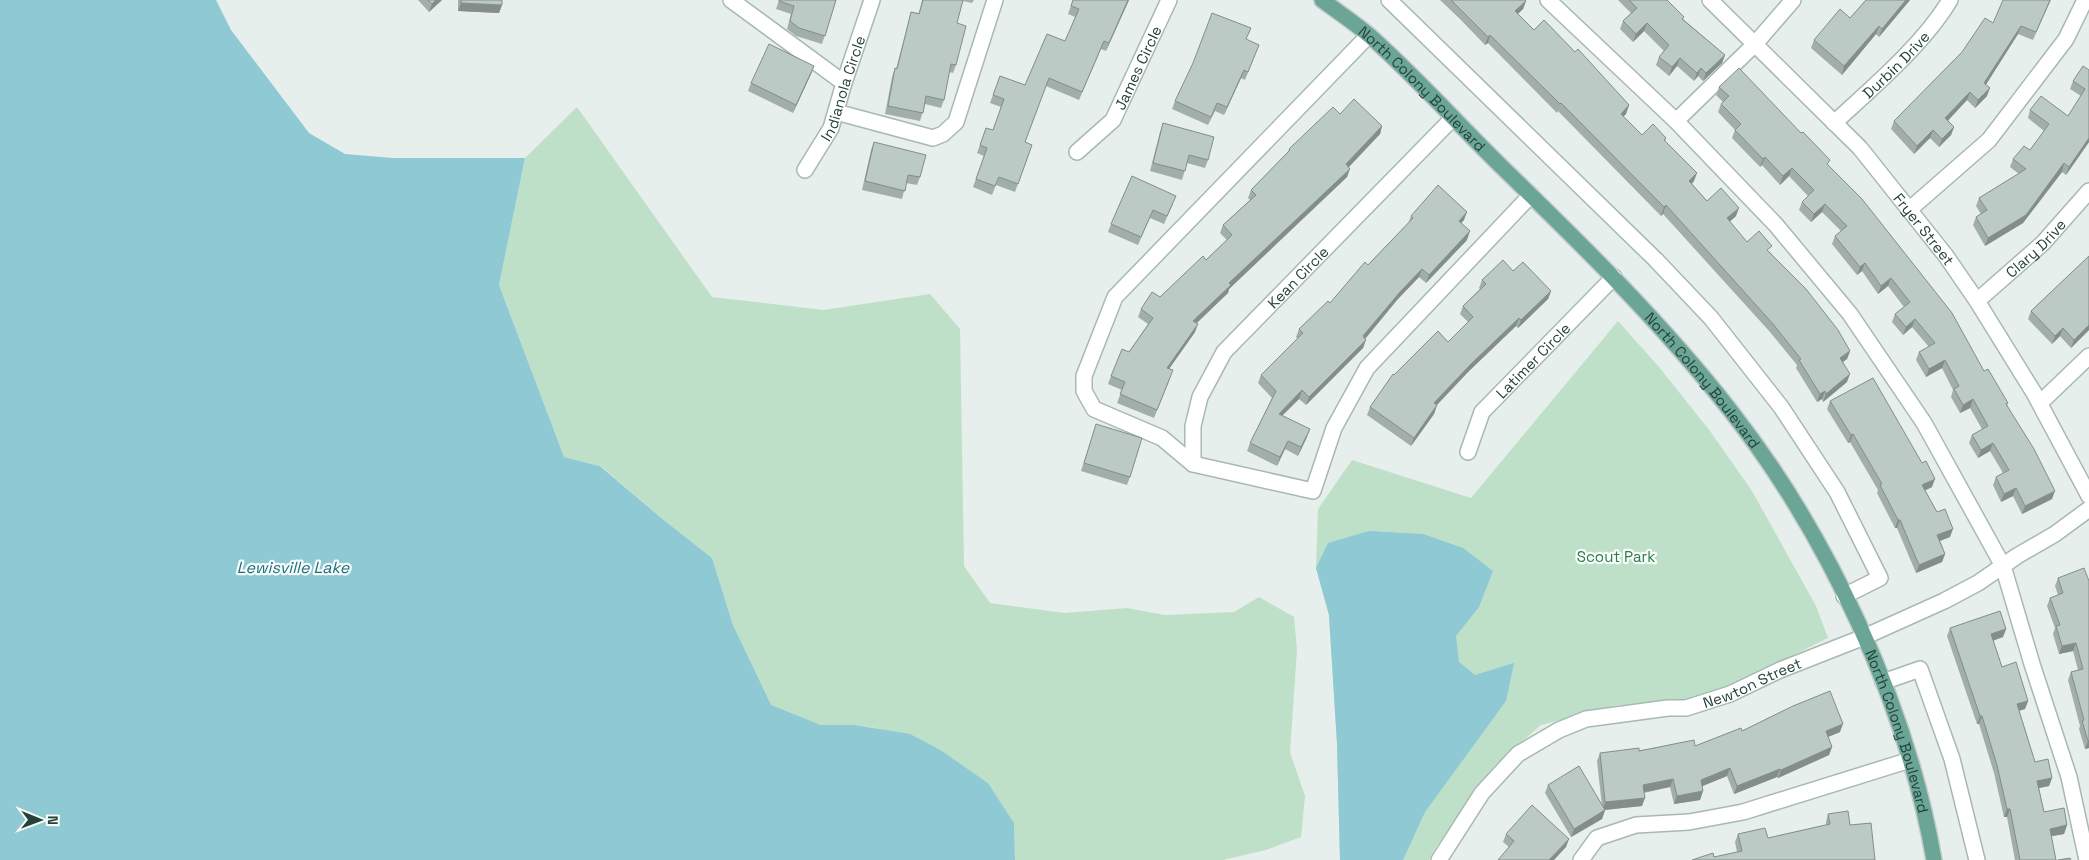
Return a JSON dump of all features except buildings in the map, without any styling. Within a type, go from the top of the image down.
[{"type":"main road","name":"North Colony Boulevard","points":[[1322,0],[1369,36],[1614,277],[1698,370],[1732,412],[1795,502],[1864,637],[1883,682],[1910,760],[1928,826],[1934,860]]},
{"type":"street","points":[[731,0],[844,83]]},
{"type":"street","name":"Indianola Circle","points":[[805,170],[831,128],[872,0]]},
{"type":"street","points":[[836,112],[919,135],[934,138],[944,134],[956,122],[995,0]]},
{"type":"street","name":"James Circle","points":[[1078,152],[1113,120],[1169,0]]},
{"type":"street","points":[[1389,0],[1656,260],[1711,318],[1749,364],[1781,407],[1837,492],[1880,578],[1844,596]]},
{"type":"street","points":[[1548,0],[1676,120],[1776,226],[1850,314],[1924,423],[2003,566],[2032,664],[2069,777],[2087,860]]},
{"type":"street","name":"Fryer Street","points":[[1710,0],[1860,148],[1910,209],[1978,301],[2040,403],[2089,496]]},
{"type":"street","points":[[1676,120],[1755,44],[1793,0]]},
{"type":"street","name":"Durbin Drive","points":[[1834,123],[1882,80],[1929,28],[1950,0]]},
{"type":"street","points":[[1910,209],[1989,140],[2066,39],[2084,0]]},
{"type":"street","points":[[1369,36],[1115,297],[1084,376],[1084,391],[1094,409],[1162,438],[1193,464],[1314,491],[1334,428],[1367,368],[1531,195]]},
{"type":"street","name":"Kean Circle","points":[[1193,464],[1193,426],[1200,397],[1224,352],[1453,118]]},
{"type":"street","name":"Clary Drive","points":[[1978,301],[2043,243],[2089,191]]},
{"type":"street","name":"Latimer Circle","points":[[1468,452],[1482,412],[1614,277]]},
{"type":"street","points":[[2040,403],[2089,356]]},
{"type":"street","name":"Newton Street","points":[[1439,860],[1482,793],[1518,754],[1559,730],[1586,718],[1668,708],[1686,708],[1730,694],[1780,670],[1864,637],[1978,584],[2003,566],[2056,534],[2089,509]]},
{"type":"street","points":[[1883,682],[1920,669],[1952,760],[1977,860]]},
{"type":"street","points":[[1581,860],[1597,838],[1636,825],[1689,822],[1743,812],[1910,760]]},
{"type":"green space","points":[[577,107],[712,297],[823,310],[930,294],[960,329],[964,566],[990,603],[1065,613],[1127,608],[1165,615],[1234,612],[1259,597],[1294,617],[1297,650],[1290,752],[1305,796],[1301,837],[1266,850],[1223,860],[1015,860],[1014,823],[988,783],[942,751],[876,728],[855,725],[821,725],[770,705],[733,625],[712,558],[660,517],[601,466],[564,457],[499,285],[525,158]]},
{"type":"green space","name":"Scout Park","points":[[1618,321],[1659,367],[1710,431],[1752,491],[1816,606],[1828,638],[1726,688],[1676,703],[1618,705],[1541,725],[1494,766],[1434,850],[1429,860],[1340,860],[1337,744],[1329,615],[1316,568],[1318,509],[1352,460],[1471,498]]},
{"type":"water","name":"Lewisville Lake","points":[[0,0],[216,0],[231,30],[309,133],[345,154],[393,158],[525,158],[499,285],[564,457],[600,466],[712,558],[733,625],[771,705],[821,725],[855,725],[910,734],[942,751],[988,783],[1014,823],[1015,860],[0,860]]},
{"type":"water","points":[[1369,531],[1423,534],[1463,548],[1493,571],[1479,607],[1456,636],[1459,662],[1475,675],[1514,663],[1506,701],[1425,812],[1403,860],[1340,860],[1337,744],[1329,615],[1316,568],[1328,543]]}]
